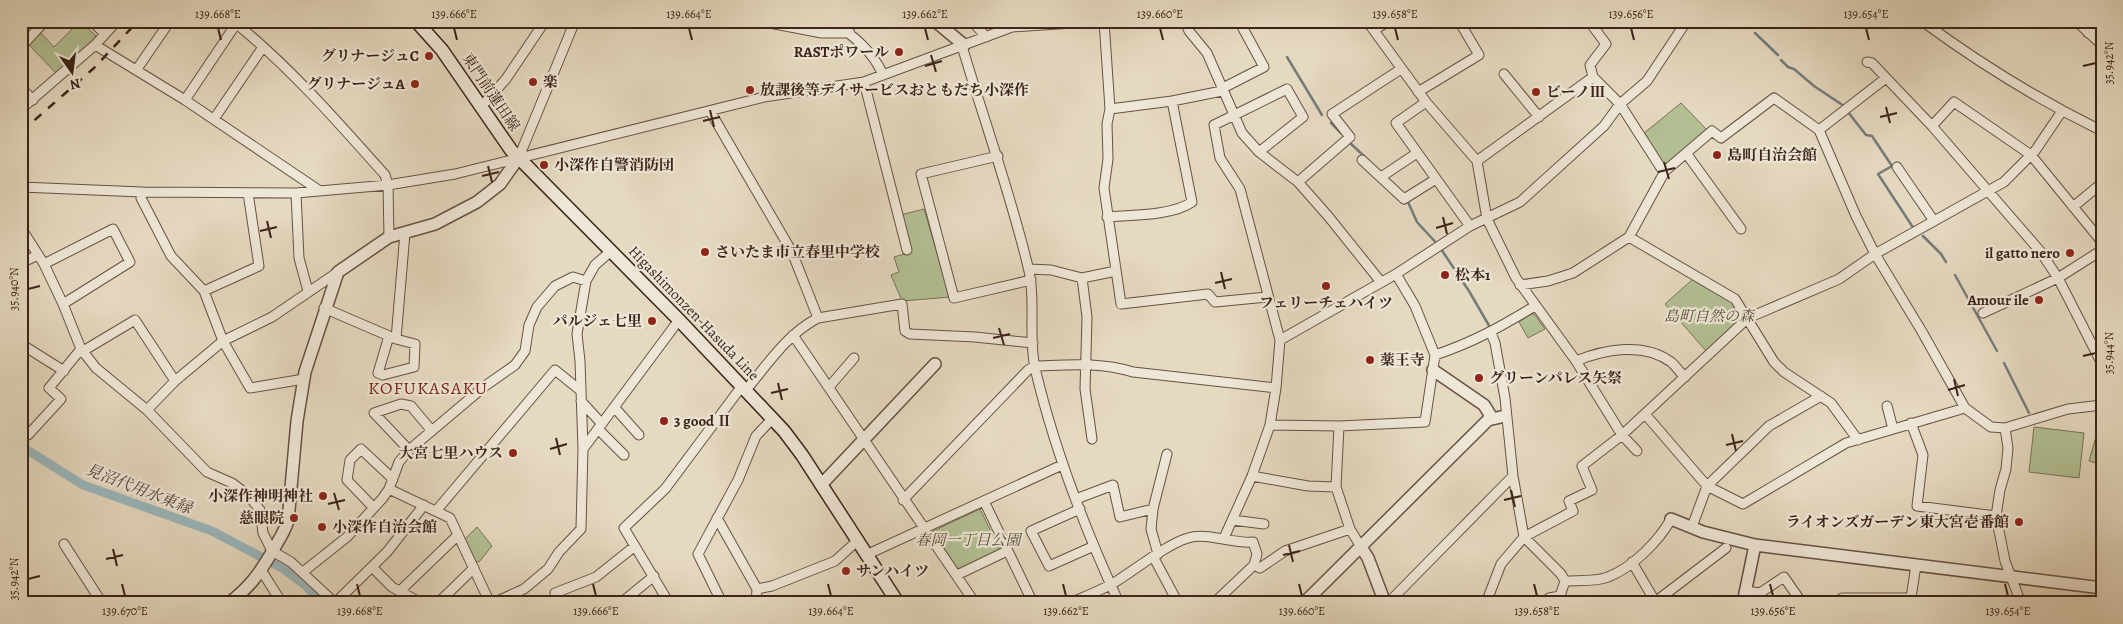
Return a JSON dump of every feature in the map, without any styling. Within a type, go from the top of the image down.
[{"type":"main road","name":"東門前蓮田線","points":[[416,21],[442,50],[505,142],[519,157]]},
{"type":"main road","name":"Higashimonzen-Hasuda Line","points":[[519,157],[773,418],[792,441],[856,542],[898,603]]},
{"type":"street","points":[[21,47],[45,21]]},
{"type":"street","points":[[92,21],[105,34]]},
{"type":"street","points":[[21,109],[95,45],[117,21]]},
{"type":"street","points":[[137,69],[170,21]]},
{"type":"street","points":[[481,107],[506,79],[545,21]]},
{"type":"street","points":[[148,410],[174,381],[224,341],[272,316],[390,238],[435,224],[478,202],[500,184],[519,157],[575,21]]},
{"type":"street","points":[[759,21],[822,33],[850,34]]},
{"type":"street","points":[[833,21],[850,34],[878,62],[883,75]]},
{"type":"street","points":[[935,21],[963,46],[982,115],[998,156],[1031,280],[1035,366],[1062,465],[1119,603]]},
{"type":"street","points":[[972,21],[986,37]]},
{"type":"street","points":[[21,187],[142,192],[296,193],[388,185],[455,174],[764,97],[864,82],[1012,27],[1104,21],[1110,109],[1107,124],[1108,159],[1104,188],[1122,304],[1208,294],[1215,302],[1267,297]]},
{"type":"street","points":[[1185,21],[1189,31],[1207,53],[1242,133],[1259,152],[1298,182],[1328,216],[1380,282]]},
{"type":"street","points":[[1110,109],[1172,102],[1222,90],[1264,67],[1240,21]]},
{"type":"street","points":[[1367,21],[1418,92],[1477,161],[1487,219],[1520,285],[1576,361],[1622,435],[1637,451]]},
{"type":"street","points":[[1374,30],[1389,21]]},
{"type":"street","points":[[1418,92],[1479,55],[1459,21]]},
{"type":"street","points":[[1589,21],[1606,44],[1590,65],[1593,77],[1620,104],[1665,171]]},
{"type":"street","points":[[1280,340],[1396,274],[1470,226],[1520,202],[1604,126],[1620,104],[1647,81],[1684,25],[1682,21]]},
{"type":"street","points":[[1922,21],[1974,58],[2062,111],[2102,132]]},
{"type":"street","points":[[2076,21],[2102,45]]},
{"type":"street","points":[[185,100],[234,23],[263,47],[356,142],[385,175],[388,185],[390,238]]},
{"type":"street","points":[[2088,33],[2102,23]]},
{"type":"street","points":[[95,45],[185,100],[320,191]]},
{"type":"street","points":[[214,119],[263,47]]},
{"type":"street","points":[[1867,62],[1872,63],[1932,126],[2040,251],[2058,278],[2102,364]]},
{"type":"street","points":[[1298,182],[1350,137],[1332,114],[1401,69]]},
{"type":"street","points":[[1504,74],[1539,117]]},
{"type":"street","points":[[1477,161],[1593,77]]},
{"type":"street","points":[[1819,130],[1886,78]]},
{"type":"street","points":[[864,82],[907,250]]},
{"type":"street","points":[[21,88],[33,100]]},
{"type":"street","points":[[1224,538],[1252,476],[1270,425],[1276,388],[1280,340],[1267,297],[1240,189],[1220,158],[1214,125],[1286,89],[1304,117],[1259,152]]},
{"type":"street","points":[[1520,285],[1548,281],[1573,273],[1629,237],[1665,171],[1712,131],[1720,138],[1774,98],[1819,130],[1856,216],[1875,254],[1965,408],[1991,427],[2005,428],[2068,410],[2102,405]]},
{"type":"street","points":[[1107,217],[1145,214],[1184,207],[1192,202],[1172,102]]},
{"type":"street","points":[[1426,102],[1396,123],[1470,226]]},
{"type":"street","points":[[1932,126],[1954,102],[2031,155],[2102,242]]},
{"type":"street","points":[[710,111],[792,252],[818,318]]},
{"type":"street","points":[[1486,603],[1501,564],[1524,537],[1573,511],[1569,502],[1592,490],[1582,466],[1622,435],[1748,318],[1835,281],[1875,254],[2004,182],[2031,155],[2062,111]]},
{"type":"street","points":[[1381,177],[1417,153]]},
{"type":"street","points":[[1686,153],[1741,229]]},
{"type":"street","points":[[998,156],[921,174],[954,298],[1031,280]]},
{"type":"street","points":[[1362,160],[1404,199],[1436,179]]},
{"type":"street","points":[[1897,167],[1934,221]]},
{"type":"street","points":[[2073,207],[2102,183]]},
{"type":"street","points":[[142,192],[141,198],[170,256],[204,291],[224,341],[250,388],[304,380]]},
{"type":"street","points":[[204,291],[259,266],[248,193]]},
{"type":"street","points":[[296,193],[299,258],[308,292]]},
{"type":"street","points":[[21,228],[44,264],[82,350],[96,368],[148,410],[208,472],[232,483],[248,495],[260,510],[263,532],[272,552],[303,572],[335,603],[387,552],[424,505]]},
{"type":"street","points":[[44,264],[113,229],[130,262],[63,304]]},
{"type":"street","points":[[324,308],[392,338],[416,344],[414,367],[383,375],[378,373],[392,338],[405,233]]},
{"type":"street","points":[[1629,237],[1735,299],[1774,362],[1784,372],[1831,403],[1858,440]]},
{"type":"street","points":[[1983,313],[2058,278],[2102,250]]},
{"type":"street","points":[[389,489],[450,518],[491,603],[524,589],[548,569],[559,552],[581,529],[583,449],[578,334],[586,282],[595,265],[611,251]]},
{"type":"street","points":[[21,262],[38,254]]},
{"type":"street","points":[[1029,269],[1051,270],[1082,278],[1116,272]]},
{"type":"street","points":[[229,603],[243,592],[262,568],[284,532],[288,521],[297,421],[304,380],[324,308],[338,272]]},
{"type":"street","points":[[1270,425],[1340,426],[1425,422],[1435,355],[1415,306],[1396,274]]},
{"type":"street","points":[[303,572],[347,537],[389,489],[399,462],[409,450],[457,408],[515,366],[525,351],[529,325],[537,307],[555,286],[573,277],[586,282]]},
{"type":"street","points":[[1082,278],[1087,317],[1084,389],[1092,439]]},
{"type":"street","points":[[669,603],[624,528],[665,489],[744,388],[793,335],[818,318],[902,304],[905,331],[910,334],[975,337],[1033,343]]},
{"type":"street","points":[[1435,355],[1491,333],[1535,306]]},
{"type":"street","points":[[28,435],[61,399],[50,388],[82,350],[135,320],[174,381]]},
{"type":"street","points":[[583,449],[679,320]]},
{"type":"street","points":[[1491,333],[1495,343],[1505,398],[1505,416],[1513,476],[1524,537],[1561,574],[1565,581],[1563,599],[1549,598],[1545,603]]},
{"type":"street","points":[[793,335],[864,438],[903,500],[925,528],[976,603]]},
{"type":"street","points":[[21,344],[64,371]]},
{"type":"street","points":[[1576,361],[1610,350],[1624,349],[1650,352],[1671,362],[1685,377]]},
{"type":"street","points":[[828,387],[854,358]]},
{"type":"street","points":[[821,485],[935,364]]},
{"type":"street","points":[[903,500],[1028,370],[1035,366],[1084,364],[1111,366],[1133,372],[1276,388]]},
{"type":"street","points":[[436,511],[555,370],[581,396],[600,427],[624,455]]},
{"type":"street","points":[[1434,370],[1484,405],[1492,418]]},
{"type":"street","points":[[1692,527],[1707,486],[1769,426],[1821,396]]},
{"type":"street","points":[[409,450],[374,414],[401,404],[411,406],[432,431]]},
{"type":"street","points":[[1887,406],[1893,429]]},
{"type":"street","points":[[614,407],[639,435]]},
{"type":"street","points":[[1645,414],[1707,486],[1744,504],[1846,444],[1965,408]]},
{"type":"street","points":[[1304,603],[1492,418],[1505,416]]},
{"type":"street","points":[[722,603],[698,554],[738,480],[756,436],[773,418]]},
{"type":"street","points":[[1911,424],[1923,454],[1917,506],[1996,516]]},
{"type":"street","points":[[1340,426],[1336,487],[1350,529],[1368,558],[1386,603],[1513,476]]},
{"type":"street","points":[[2005,428],[2008,448],[2006,469],[1996,516],[2005,561],[2020,603]]},
{"type":"street","points":[[373,507],[347,480],[350,460],[361,450],[393,479]]},
{"type":"street","points":[[1167,454],[1153,509],[1151,529],[1156,556],[1178,603]]},
{"type":"street","points":[[866,556],[1062,465]]},
{"type":"street","points":[[1252,476],[1308,486],[1336,487]]},
{"type":"street","points":[[1076,499],[1113,485],[1120,517],[1153,509]]},
{"type":"street","points":[[984,501],[1034,603]]},
{"type":"street","points":[[1080,509],[1031,531],[1049,566],[1094,546]]},
{"type":"street","points":[[717,518],[757,589],[756,603]]},
{"type":"street","points":[[1565,581],[1607,578],[1632,562],[1655,542],[1671,519],[1692,527],[1755,544],[2102,588]]},
{"type":"street","points":[[1232,520],[1264,524]]},
{"type":"street","points":[[1254,565],[1260,568],[1285,551],[1350,529]]},
{"type":"street","points":[[400,591],[458,535]]},
{"type":"street","points":[[1070,603],[1111,585],[1156,556],[1189,538],[1224,538],[1241,543],[1253,542],[1257,554],[1254,565],[1214,603]]},
{"type":"street","points":[[757,589],[772,586],[835,561],[856,542]]},
{"type":"street","points":[[64,544],[102,603]]},
{"type":"street","points":[[1743,603],[1755,544]]},
{"type":"street","points":[[556,603],[555,594],[596,577],[636,546]]},
{"type":"street","points":[[1632,562],[1656,602],[1726,548]]},
{"type":"street","points":[[957,575],[1007,551]]},
{"type":"street","points":[[1837,603],[1842,598],[1879,600],[1911,598],[1916,565]]},
{"type":"street","points":[[262,568],[282,603]]},
{"type":"street","points":[[372,568],[392,587],[421,603]]},
{"type":"street","points":[[438,603],[474,568]]},
{"type":"street","points":[[621,603],[654,576]]},
{"type":"street","points":[[1745,591],[1760,593],[1784,577],[1802,603]]},
{"type":"green space","points":[[80,21],[97,37],[57,74],[29,45],[41,33],[54,47]]},
{"type":"green space","points":[[1681,103],[1709,132],[1667,167],[1661,166],[1643,134]]},
{"type":"green space","points":[[924,209],[950,297],[902,301],[891,275],[899,272],[894,257],[911,252],[900,215]]},
{"type":"green space","name":"島町自然の森","points":[[1693,279],[1735,303],[1745,317],[1707,352],[1665,304]]},
{"type":"green space","points":[[1534,314],[1545,329],[1528,338],[1519,322]]},
{"type":"green space","points":[[2102,419],[2102,465],[2089,461]]},
{"type":"green space","points":[[2034,427],[2084,433],[2079,478],[2029,472]]},
{"type":"green space","name":"春岡一丁目公園","points":[[980,509],[1000,550],[958,570],[933,531]]},
{"type":"green space","points":[[477,527],[492,546],[479,562],[474,561],[464,542]]},
{"type":"waterway","points":[[1755,33],[1778,55]]},
{"type":"waterway","points":[[1287,57],[1322,115]]},
{"type":"waterway","points":[[1781,60],[1814,86],[1844,106]]},
{"type":"waterway","points":[[1848,112],[1866,135],[1872,136],[1892,166],[1878,174],[1914,229]]},
{"type":"waterway","points":[[1331,123],[1341,133]]},
{"type":"waterway","points":[[1349,142],[1365,157]]},
{"type":"waterway","points":[[1408,202],[1417,222],[1439,246],[1469,291],[1491,329]]},
{"type":"waterway","points":[[1923,236],[1941,254],[1946,262]]},
{"type":"waterway","points":[[1955,275],[1997,351]]},
{"type":"waterway","points":[[2004,363],[2029,413]]},
{"type":"waterway","name":"見沼代用水東縁","points":[[21,446],[83,485],[212,531],[282,568],[305,585],[322,603]]},
{"type":"railway","points":[[21,132],[94,68],[138,21]]},
{"type":"place","name":"RASTポワール","points":[[899,52]]},
{"type":"place","name":"グリナージュC","points":[[429,56]]},
{"type":"place","name":"楽","points":[[533,82]]},
{"type":"place","name":"グリナージュA","points":[[415,84]]},
{"type":"place","name":"放課後等デイサービスおともだち小深作","points":[[750,90]]},
{"type":"place","name":"ビーノⅢ","points":[[1536,92]]},
{"type":"place","name":"島町自治会館","points":[[1717,155]]},
{"type":"place","name":"小深作自警消防団","points":[[544,165]]},
{"type":"place","name":"さいたま市立春里中学校","points":[[705,252]]},
{"type":"place","name":"il gatto nero","points":[[2070,253]]},
{"type":"place","name":"松本1","points":[[1445,275]]},
{"type":"place","name":"フェリーチェハイツ","points":[[1326,286]]},
{"type":"place","name":"Amour ile","points":[[2039,300]]},
{"type":"place","name":"パルジェ七里","points":[[652,321]]},
{"type":"place","name":"薬王寺","points":[[1370,360]]},
{"type":"place","name":"グリーンパレス矢祭","points":[[1479,378]]},
{"type":"place","name":"3 good Ⅱ","points":[[664,421]]},
{"type":"place","name":"大宮七里ハウス","points":[[513,453]]},
{"type":"place","name":"小深作神明神社","points":[[323,496]]},
{"type":"place","name":"慈眼院","points":[[294,518]]},
{"type":"place","name":"ライオンズガーデン東大宮壱番館","points":[[2019,522]]},
{"type":"place","name":"小深作自治会館","points":[[322,527]]},
{"type":"place","name":"サンハイツ","points":[[846,571]]},
{"type":"district","name":"KOFUKASAKU","points":[[428,388]]}]
